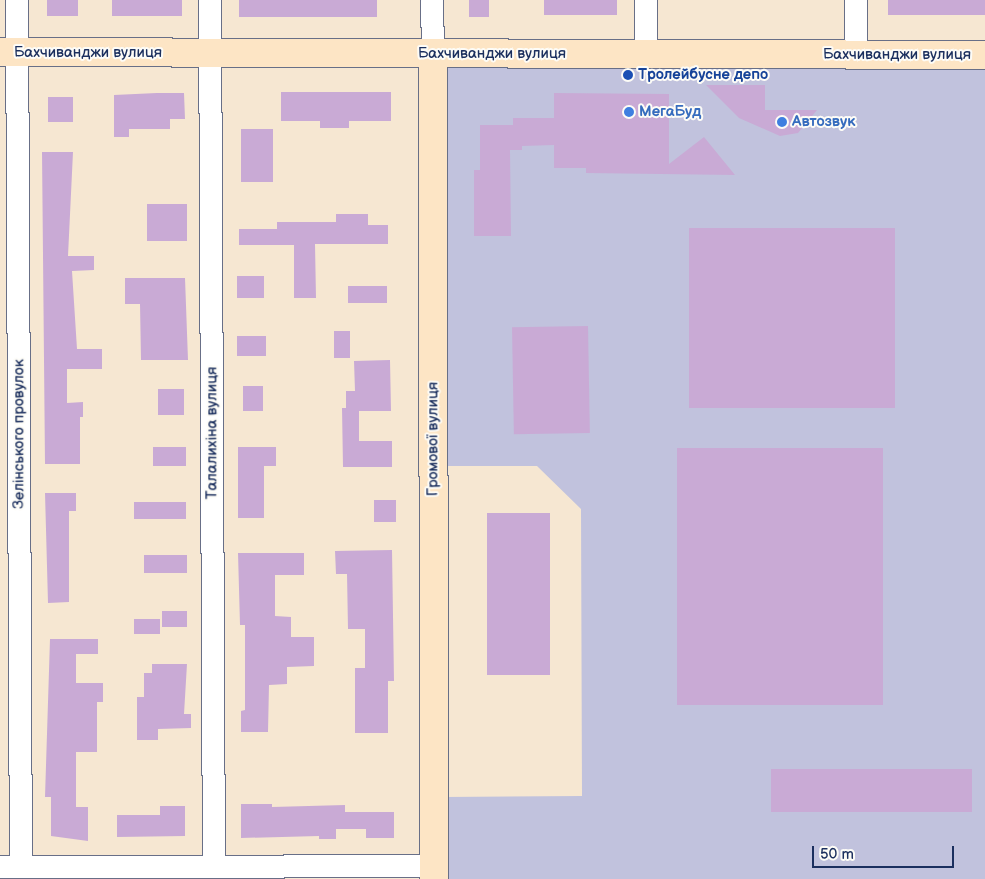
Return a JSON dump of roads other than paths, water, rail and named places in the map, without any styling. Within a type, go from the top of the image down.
[{"type":"street","name":"Зелінського провулок","points":[[11,867],[9,52],[17,0]]},
{"type":"street","name":"Талалихіна вулиця","points":[[210,0],[214,866]]},
{"type":"street","name":"Громової вулиця","points":[[432,0],[434,873]]},
{"type":"street","points":[[646,0],[646,54]]},
{"type":"street","points":[[856,0],[856,55]]},
{"type":"street","name":"Бахчиванджи вулиця","points":[[9,52],[985,55]]},
{"type":"street","points":[[11,867],[214,866],[434,873]]},
{"type":"place","name":"Тролейбусне депо","points":[[628,75]]},
{"type":"place","name":"МегаБуд","points":[[629,112]]},
{"type":"place","name":"Автозвук","points":[[782,122]]}]
